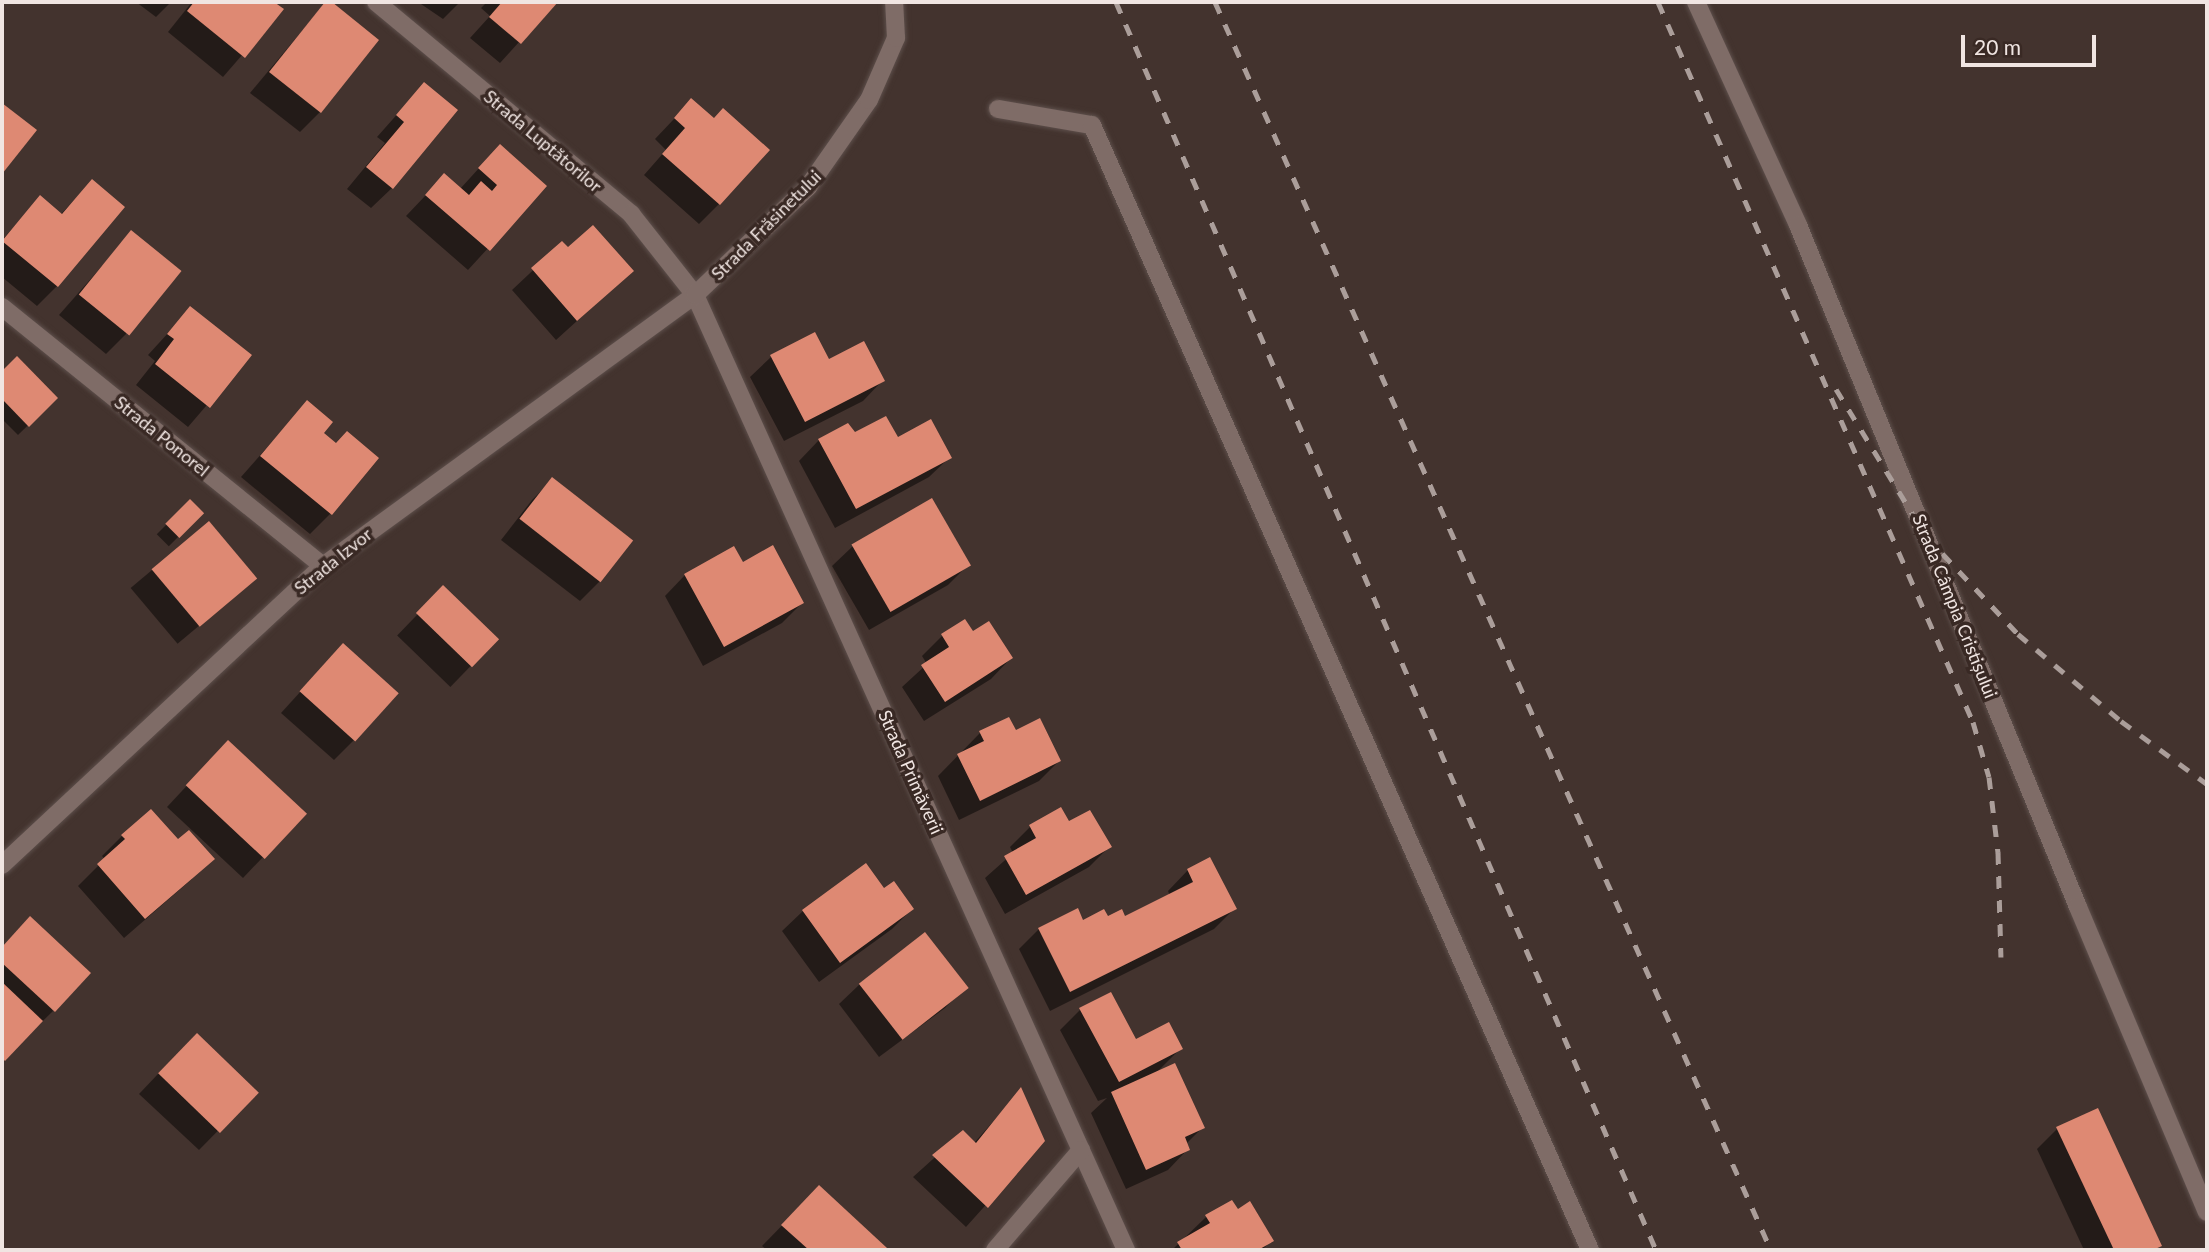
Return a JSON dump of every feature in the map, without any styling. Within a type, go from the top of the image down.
[{"type":"street","name":"Strada Luptătorilor","points":[[376,2],[631,214],[695,295]]},
{"type":"street","name":"Strada Frăsinetului","points":[[695,295],[808,187],[839,148],[869,100],[896,38],[894,2]]},
{"type":"street","name":"Strada Câmpia Cristișului","points":[[1696,2],[1798,225],[2078,907],[2207,1212]]},
{"type":"street","points":[[998,109],[1092,125],[1590,1250]]},
{"type":"street","name":"Strada Izvor","points":[[2,865],[323,566],[695,295]]},
{"type":"street","name":"Strada Primăverii","points":[[695,295],[1126,1250]]},
{"type":"street","name":"Strada Ponorel","points":[[2,307],[323,566]]},
{"type":"street","points":[[995,1250],[1081,1150]]},
{"type":"building","points":[[194,2],[274,2],[284,9],[245,58],[187,11]]},
{"type":"building","points":[[325,2],[332,2],[379,40],[321,113],[269,72]]},
{"type":"building","points":[[502,2],[558,2],[521,44],[489,17]]},
{"type":"building","points":[[424,82],[458,110],[393,189],[366,167],[404,122],[396,115]]},
{"type":"building","points":[[691,98],[714,118],[723,108],[770,150],[720,205],[662,154],[685,128],[674,118]]},
{"type":"building","points":[[2,103],[37,130],[2,174]]},
{"type":"building","points":[[500,144],[547,186],[490,251],[425,195],[444,173],[469,195],[481,181],[492,191],[497,185],[478,168]]},
{"type":"building","points":[[92,179],[125,207],[58,287],[2,241],[40,195],[62,214]]},
{"type":"building","points":[[593,225],[634,271],[577,321],[531,268],[562,241],[568,247]]},
{"type":"building","points":[[131,230],[182,271],[129,335],[79,295]]},
{"type":"building","points":[[190,306],[252,355],[210,408],[155,364],[174,339],[167,334]]},
{"type":"building","points":[[815,332],[829,359],[864,341],[885,381],[805,422],[770,355]]},
{"type":"building","points":[[17,356],[58,398],[29,427],[2,399],[2,371]]},
{"type":"building","points":[[307,400],[333,422],[324,433],[336,443],[347,431],[379,458],[332,515],[260,456]]},
{"type":"building","points":[[886,416],[898,437],[931,419],[952,458],[856,509],[818,439],[848,423],[855,432]]},
{"type":"building","points":[[552,477],[633,540],[601,582],[519,519]]},
{"type":"building","points":[[932,498],[971,566],[890,612],[851,544]]},
{"type":"building","points":[[190,499],[204,513],[179,538],[165,524]]},
{"type":"building","points":[[209,521],[257,578],[200,627],[152,569]]},
{"type":"building","points":[[773,545],[804,603],[724,647],[684,574],[734,546],[743,562]]},
{"type":"building","points":[[443,585],[499,639],[472,667],[416,613]]},
{"type":"building","points":[[965,619],[973,631],[989,621],[1013,658],[945,702],[921,665],[949,647],[941,634]]},
{"type":"building","points":[[343,643],[399,693],[355,741],[300,691]]},
{"type":"building","points":[[1009,717],[1016,730],[1040,718],[1061,761],[980,801],[957,754],[984,741],[979,731]]},
{"type":"building","points":[[228,740],[307,814],[265,859],[186,785]]},
{"type":"building","points":[[1061,807],[1069,821],[1090,810],[1112,847],[1026,895],[1004,856],[1036,838],[1029,825]]},
{"type":"building","points":[[151,809],[178,839],[189,830],[215,859],[145,919],[97,864],[125,839],[121,835]]},
{"type":"building","points":[[1210,857],[1237,909],[1070,992],[1038,928],[1078,908],[1083,920],[1104,909],[1108,916],[1122,909],[1125,916],[1193,882],[1187,869]]},
{"type":"building","points":[[866,863],[884,888],[894,881],[914,909],[840,963],[802,910]]},
{"type":"building","points":[[30,916],[91,973],[55,1012],[2,963],[2,947]]},
{"type":"building","points":[[925,932],[969,988],[903,1040],[859,984]]},
{"type":"building","points":[[2,982],[43,1021],[5,1061],[2,1058]]},
{"type":"building","points":[[1111,992],[1136,1039],[1169,1022],[1183,1049],[1119,1082],[1079,1008]]},
{"type":"building","points":[[197,1033],[259,1093],[220,1133],[158,1073]]},
{"type":"building","points":[[1175,1063],[1205,1128],[1185,1137],[1190,1150],[1146,1170],[1111,1092]]},
{"type":"building","points":[[1021,1087],[1045,1141],[988,1208],[932,1155],[963,1130],[976,1143]]},
{"type":"building","points":[[2098,1108],[2162,1246],[2153,1250],[2114,1250],[2056,1127]]},
{"type":"building","points":[[819,1185],[887,1248],[809,1250],[781,1225]]},
{"type":"building","points":[[1232,1200],[1238,1209],[1250,1201],[1274,1241],[1258,1250],[1182,1250],[1177,1242],[1210,1223],[1205,1215]]},
{"type":"railway","points":[[1116,2],[1656,1250]]},
{"type":"railway","points":[[1215,2],[1771,1250]]},
{"type":"railway","points":[[1658,2],[1973,722],[1989,777],[1998,852],[2001,957]]},
{"type":"railway","points":[[1836,389],[1926,536],[2018,634],[2121,721],[2207,784]]}]
